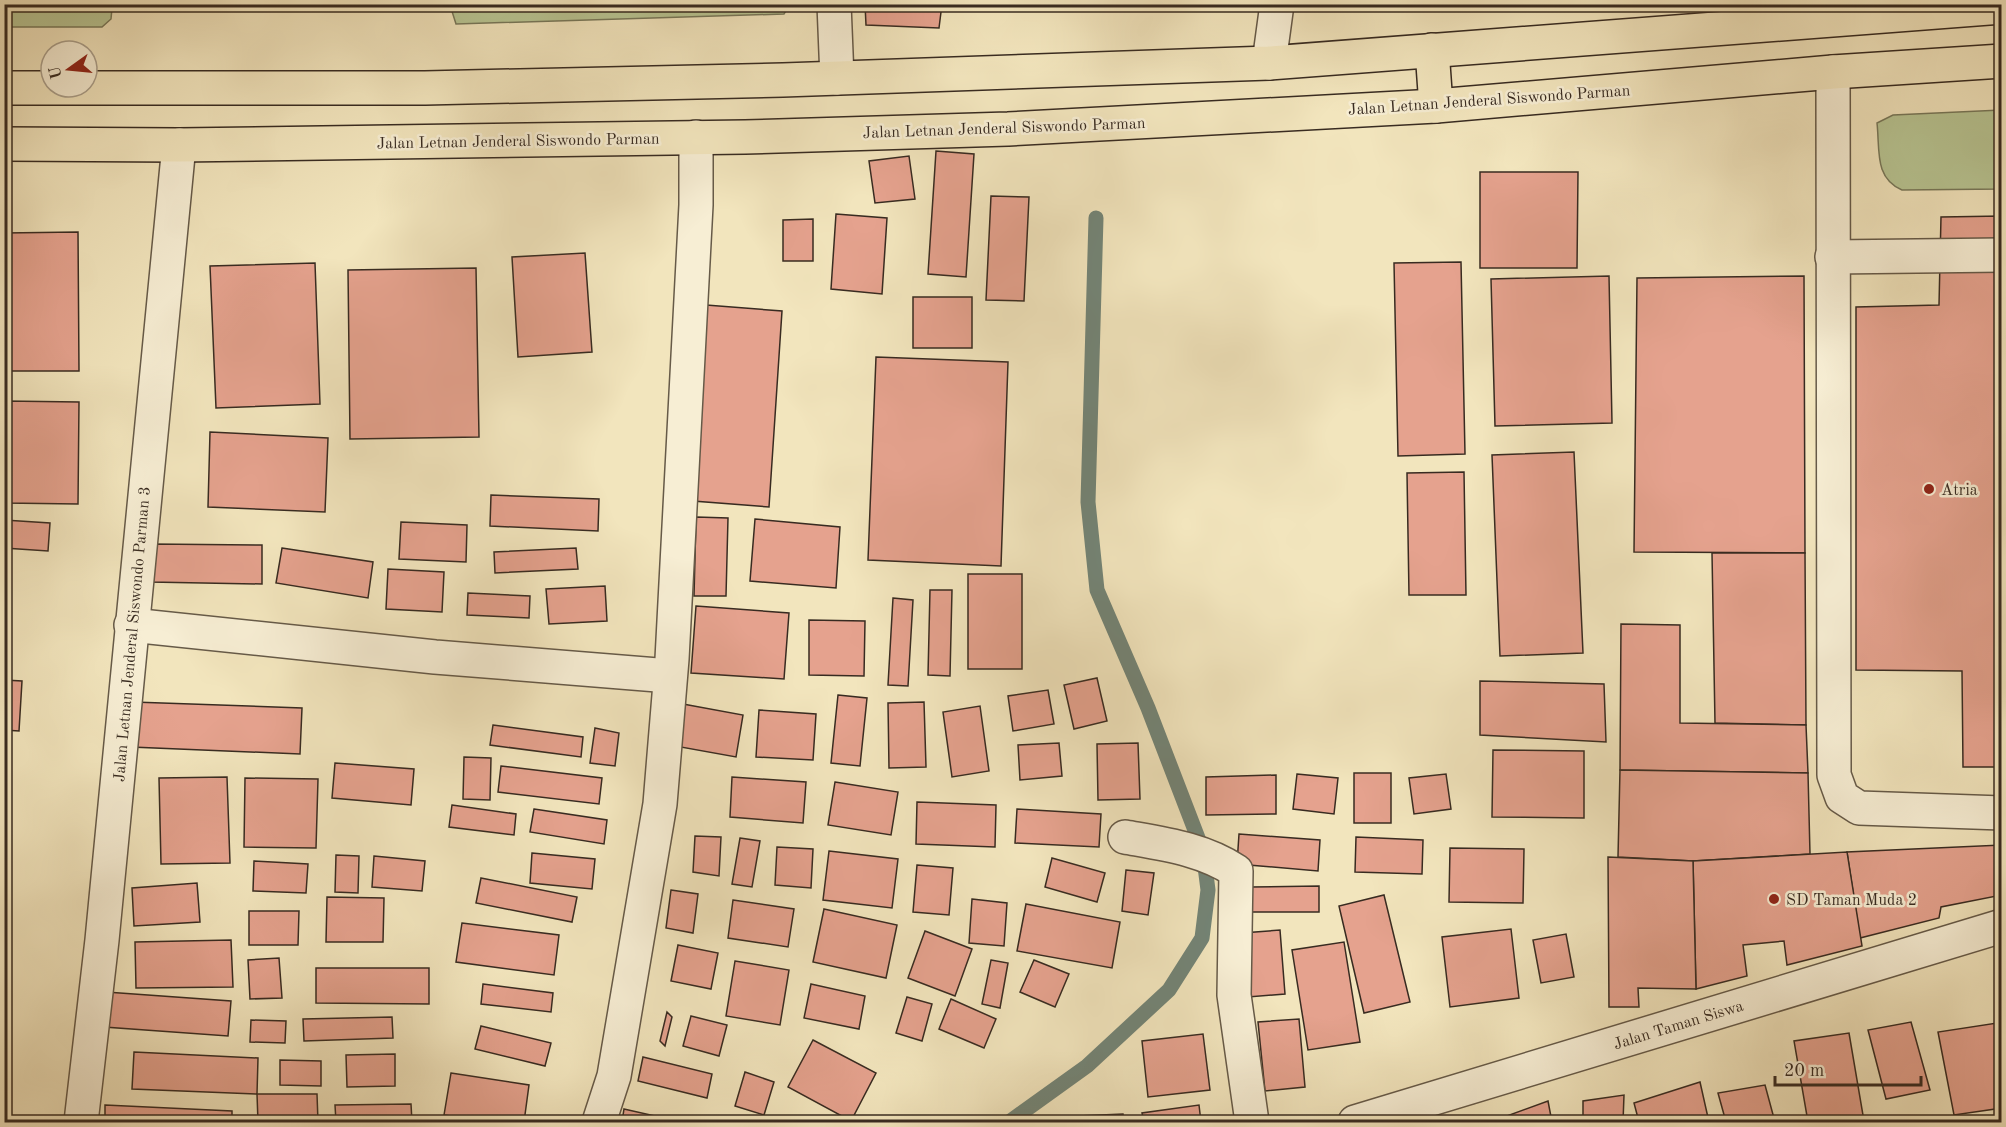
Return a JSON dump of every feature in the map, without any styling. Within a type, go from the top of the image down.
[{"type":"main road","points":[[4,88],[425,88],[837,78],[1269,63],[2001,7]]},
{"type":"main road","points":[[1792,24],[1795,76]]},
{"type":"main road","points":[[1432,50],[1436,106]]},
{"type":"main road","name":"Jalan Letnan Jenderal Siswondo Parman","points":[[4,144],[179,146],[1008,129],[1436,106],[1833,72],[2001,62]]},
{"type":"street","points":[[834,4],[837,78]]},
{"type":"street","points":[[1269,63],[1277,4]]},
{"type":"street","points":[[1833,72],[1834,775],[1842,796],[1859,808],[2001,813]]},
{"type":"street","points":[[598,1122],[614,1076],[658,815],[670,676],[696,205],[696,137]]},
{"type":"street","name":"Jalan Letnan Jenderal Siswondo Parman 3","points":[[81,1122],[102,940],[179,146]]},
{"type":"street","points":[[1832,257],[2001,255]]},
{"type":"street","points":[[131,625],[435,657],[670,676]]},
{"type":"street","points":[[1125,837],[1180,847],[1219,860],[1236,871],[1234,995],[1252,1122]]},
{"type":"street","name":"Jalan Taman Siswa","points":[[1355,1122],[2001,926]]},
{"type":"green space","points":[[790,4],[784,14],[456,24],[450,5]]},
{"type":"green space","points":[[5,7],[112,8],[111,19],[102,27],[5,27]]},
{"type":"green space","points":[[2001,110],[2001,189],[1902,190],[1893,185],[1883,171],[1880,162],[1877,123],[1893,115]]},
{"type":"building","points":[[865,4],[942,4],[939,28],[866,25]]},
{"type":"building","points":[[950,4],[989,4],[989,10],[950,7]]},
{"type":"building","points":[[936,151],[974,154],[966,277],[928,274]]},
{"type":"building","points":[[909,156],[915,199],[875,203],[869,161]]},
{"type":"building","points":[[1480,172],[1578,172],[1577,268],[1480,268]]},
{"type":"building","points":[[991,196],[1029,197],[1024,301],[986,300]]},
{"type":"building","points":[[836,214],[887,218],[882,294],[831,289]]},
{"type":"building","name":"Atria","points":[[2002,216],[2002,767],[1963,767],[1962,671],[1856,670],[1856,307],[1939,305],[1941,217]]},
{"type":"building","points":[[813,219],[813,261],[783,261],[783,220]]},
{"type":"building","points":[[78,232],[79,371],[4,371],[4,233]]},
{"type":"building","points":[[585,253],[592,352],[518,357],[512,257]]},
{"type":"building","points":[[1461,262],[1465,454],[1398,456],[1394,263]]},
{"type":"building","points":[[315,263],[320,404],[216,408],[210,266]]},
{"type":"building","points":[[476,268],[479,437],[350,439],[348,270]]},
{"type":"building","points":[[1609,276],[1612,423],[1495,426],[1491,279]]},
{"type":"building","points":[[1804,276],[1805,553],[1634,552],[1637,278]]},
{"type":"building","points":[[913,297],[972,297],[972,348],[913,348]]},
{"type":"building","points":[[706,305],[782,311],[769,507],[693,501]]},
{"type":"building","points":[[876,357],[1008,362],[1001,566],[868,560]]},
{"type":"building","points":[[4,401],[79,402],[78,504],[4,503]]},
{"type":"building","points":[[210,432],[328,438],[325,512],[208,507]]},
{"type":"building","points":[[1574,452],[1583,653],[1500,656],[1492,455]]},
{"type":"building","points":[[1464,472],[1466,595],[1409,595],[1407,473]]},
{"type":"building","points":[[491,495],[599,499],[598,531],[490,526]]},
{"type":"building","points":[[696,517],[728,518],[726,596],[694,596]]},
{"type":"building","points":[[755,519],[840,527],[836,588],[750,581]]},
{"type":"building","points":[[4,520],[50,523],[48,551],[4,548]]},
{"type":"building","points":[[401,522],[467,525],[466,562],[399,559]]},
{"type":"building","points":[[151,544],[262,545],[262,584],[150,582]]},
{"type":"building","points":[[282,548],[373,562],[368,598],[276,583]]},
{"type":"building","points":[[576,548],[578,569],[495,573],[494,552]]},
{"type":"building","points":[[1712,553],[1805,553],[1806,725],[1715,723]]},
{"type":"building","points":[[388,569],[444,572],[442,612],[386,609]]},
{"type":"building","points":[[968,574],[1022,574],[1022,669],[968,669]]},
{"type":"building","points":[[605,586],[607,621],[549,624],[546,589]]},
{"type":"building","points":[[930,590],[952,590],[950,676],[928,675]]},
{"type":"building","points":[[4,591],[11,592],[6,659],[4,659]]},
{"type":"building","points":[[468,593],[530,596],[529,618],[467,615]]},
{"type":"building","points":[[893,598],[913,600],[908,686],[888,685]]},
{"type":"building","points":[[696,606],[789,613],[784,679],[691,673]]},
{"type":"building","points":[[809,620],[865,621],[864,676],[809,675]]},
{"type":"building","points":[[1621,624],[1680,625],[1680,723],[1806,725],[1808,773],[1620,770]]},
{"type":"building","points":[[1097,678],[1107,721],[1074,729],[1064,685]]},
{"type":"building","points":[[4,680],[22,681],[19,731],[4,730]]},
{"type":"building","points":[[1480,681],[1604,684],[1606,742],[1480,735]]},
{"type":"building","points":[[1048,690],[1054,724],[1013,731],[1008,696]]},
{"type":"building","points":[[838,695],[867,698],[860,766],[831,763]]},
{"type":"building","points":[[133,702],[302,708],[300,754],[131,747]]},
{"type":"building","points":[[924,702],[926,767],[889,768],[888,703]]},
{"type":"building","points":[[683,704],[743,715],[736,757],[675,746]]},
{"type":"building","points":[[980,706],[989,771],[952,777],[943,712]]},
{"type":"building","points":[[759,710],[816,714],[813,760],[756,757]]},
{"type":"building","points":[[493,725],[583,737],[581,757],[490,745]]},
{"type":"building","points":[[595,728],[619,733],[615,766],[590,763]]},
{"type":"building","points":[[1059,743],[1062,776],[1020,780],[1018,745]]},
{"type":"building","points":[[1138,743],[1140,799],[1098,800],[1097,744]]},
{"type":"building","points":[[1493,750],[1584,751],[1584,818],[1492,817]]},
{"type":"building","points":[[464,757],[491,758],[490,800],[463,799]]},
{"type":"building","points":[[335,763],[414,769],[411,805],[332,798]]},
{"type":"building","points":[[501,766],[602,778],[599,804],[498,792]]},
{"type":"building","points":[[1620,770],[1808,773],[1810,854],[1693,861],[1618,857]]},
{"type":"building","points":[[1354,773],[1391,773],[1391,823],[1354,823]]},
{"type":"building","points":[[1297,774],[1338,778],[1334,814],[1293,809]]},
{"type":"building","points":[[1446,774],[1451,809],[1414,814],[1409,778]]},
{"type":"building","points":[[1276,775],[1276,814],[1206,815],[1206,777]]},
{"type":"building","points":[[227,777],[230,863],[161,864],[159,778]]},
{"type":"building","points":[[732,777],[806,782],[803,823],[730,817]]},
{"type":"building","points":[[245,778],[318,779],[316,848],[244,847]]},
{"type":"building","points":[[835,782],[898,792],[891,835],[828,825]]},
{"type":"building","points":[[917,802],[996,805],[995,847],[916,844]]},
{"type":"building","points":[[452,805],[516,814],[514,835],[449,827]]},
{"type":"building","points":[[534,809],[607,820],[604,844],[530,832]]},
{"type":"building","points":[[1017,809],[1101,814],[1099,847],[1015,843]]},
{"type":"building","points":[[1239,834],[1320,840],[1318,871],[1237,864]]},
{"type":"building","points":[[695,836],[721,837],[719,876],[693,872]]},
{"type":"building","points":[[1356,837],[1423,840],[1422,874],[1355,872]]},
{"type":"building","points":[[740,838],[760,841],[752,887],[732,884]]},
{"type":"building","points":[[2002,845],[2002,895],[1941,907],[1939,918],[1860,938],[1847,852]]},
{"type":"building","points":[[777,847],[813,849],[811,888],[775,885]]},
{"type":"building","points":[[1450,848],[1524,849],[1523,903],[1449,902]]},
{"type":"building","points":[[829,851],[898,859],[892,908],[823,900]]},
{"type":"building","name":"SD Taman Muda 2","points":[[1847,852],[1862,946],[1787,965],[1784,941],[1743,945],[1747,976],[1696,989],[1693,861]]},
{"type":"building","points":[[532,853],[595,859],[592,889],[530,883]]},
{"type":"building","points":[[336,855],[359,856],[358,893],[335,892]]},
{"type":"building","points":[[374,856],[425,861],[422,891],[372,887]]},
{"type":"building","points":[[1608,857],[1693,861],[1696,989],[1638,988],[1639,1007],[1609,1007]]},
{"type":"building","points":[[1052,858],[1105,873],[1097,902],[1045,887]]},
{"type":"building","points":[[254,861],[308,864],[306,893],[253,891]]},
{"type":"building","points":[[917,865],[953,868],[949,915],[913,912]]},
{"type":"building","points":[[1126,870],[1154,873],[1148,915],[1122,911]]},
{"type":"building","points":[[481,878],[577,897],[572,922],[476,903]]},
{"type":"building","points":[[197,883],[200,922],[134,926],[132,888]]},
{"type":"building","points":[[1319,886],[1319,912],[1251,912],[1251,887]]},
{"type":"building","points":[[671,890],[698,894],[693,933],[666,928]]},
{"type":"building","points":[[1384,895],[1410,1002],[1364,1013],[1339,906]]},
{"type":"building","points":[[327,897],[384,898],[383,942],[326,942]]},
{"type":"building","points":[[972,899],[1007,903],[1004,946],[969,943]]},
{"type":"building","points":[[733,900],[794,909],[788,947],[728,938]]},
{"type":"building","points":[[1026,904],[1120,922],[1112,968],[1017,951]]},
{"type":"building","points":[[824,909],[897,925],[886,978],[813,962]]},
{"type":"building","points":[[249,911],[299,911],[298,945],[249,945]]},
{"type":"building","points":[[462,923],[559,935],[554,975],[456,962]]},
{"type":"building","points":[[1511,929],[1519,998],[1450,1007],[1442,937]]},
{"type":"building","points":[[1280,930],[1285,994],[1248,997],[1242,933]]},
{"type":"building","points":[[925,931],[972,949],[955,996],[908,978]]},
{"type":"building","points":[[1566,934],[1574,977],[1541,983],[1533,940]]},
{"type":"building","points":[[231,940],[233,987],[136,988],[135,942]]},
{"type":"building","points":[[1344,942],[1360,1042],[1308,1050],[1292,950]]},
{"type":"building","points":[[678,945],[718,953],[711,989],[671,981]]},
{"type":"building","points":[[279,958],[282,998],[250,999],[248,960]]},
{"type":"building","points":[[991,960],[1008,963],[1000,1008],[982,1004]]},
{"type":"building","points":[[1034,960],[1069,974],[1055,1007],[1020,992]]},
{"type":"building","points":[[735,961],[789,970],[780,1025],[726,1016]]},
{"type":"building","points":[[316,968],[429,968],[429,1004],[316,1003]]},
{"type":"building","points":[[483,984],[553,993],[551,1012],[481,1004]]},
{"type":"building","points":[[811,984],[865,996],[859,1029],[804,1018]]},
{"type":"building","points":[[106,992],[231,1001],[228,1036],[104,1027]]},
{"type":"building","points":[[907,997],[932,1004],[922,1041],[896,1033]]},
{"type":"building","points":[[951,999],[996,1019],[984,1048],[939,1029]]},
{"type":"building","points":[[667,1012],[672,1017],[665,1046],[660,1041]]},
{"type":"building","points":[[691,1016],[727,1025],[719,1056],[683,1046]]},
{"type":"building","points":[[392,1017],[393,1038],[304,1041],[303,1019]]},
{"type":"building","points":[[1299,1019],[1305,1087],[1265,1091],[1258,1022]]},
{"type":"building","points":[[251,1020],[286,1021],[285,1043],[250,1042]]},
{"type":"building","points":[[1911,1022],[1930,1090],[1886,1099],[1868,1030]]},
{"type":"building","points":[[1997,1023],[2002,1045],[2002,1108],[1954,1115],[1938,1032]]},
{"type":"building","points":[[481,1026],[551,1043],[545,1066],[475,1049]]},
{"type":"building","points":[[1849,1033],[1864,1121],[1808,1122],[1794,1041]]},
{"type":"building","points":[[1203,1034],[1210,1090],[1148,1097],[1142,1041]]},
{"type":"building","points":[[813,1040],[876,1073],[851,1121],[788,1087]]},
{"type":"building","points":[[134,1052],[258,1058],[257,1094],[132,1089]]},
{"type":"building","points":[[395,1054],[395,1086],[347,1087],[346,1055]]},
{"type":"building","points":[[643,1057],[712,1074],[707,1098],[638,1081]]},
{"type":"building","points":[[280,1060],[321,1061],[321,1086],[280,1085]]},
{"type":"building","points":[[745,1072],[774,1082],[764,1115],[735,1106]]},
{"type":"building","points":[[451,1073],[529,1085],[524,1122],[491,1122],[444,1115]]},
{"type":"building","points":[[1700,1082],[1709,1122],[1639,1122],[1634,1103]]},
{"type":"building","points":[[1765,1085],[1775,1122],[1726,1122],[1718,1093]]},
{"type":"building","points":[[257,1094],[317,1094],[318,1122],[258,1122]]},
{"type":"building","points":[[1624,1095],[1623,1122],[1583,1122],[1583,1101]]},
{"type":"building","points":[[1548,1101],[1552,1122],[1493,1122],[1493,1121]]},
{"type":"building","points":[[411,1104],[412,1122],[336,1122],[335,1105]]},
{"type":"building","points":[[105,1105],[232,1111],[232,1122],[105,1122]]},
{"type":"building","points":[[1199,1105],[1201,1122],[1144,1122],[1142,1113]]},
{"type":"building","points":[[624,1109],[673,1120],[673,1122],[622,1122]]},
{"type":"building","points":[[1123,1114],[1124,1122],[1078,1122],[1078,1116]]},
{"type":"waterway","points":[[1009,1122],[1087,1066],[1169,990],[1202,938],[1208,890],[1203,851],[1148,708],[1097,590],[1088,502],[1096,218]]},
{"type":"place","name":"Atria","points":[[1929,489]]},
{"type":"place","name":"SD Taman Muda 2","points":[[1774,899]]}]
